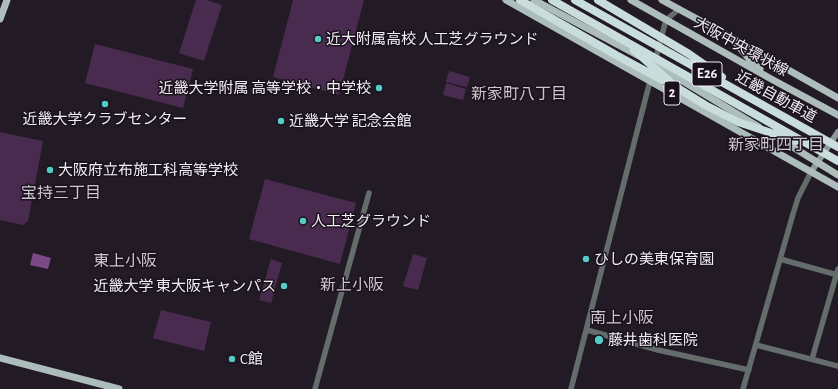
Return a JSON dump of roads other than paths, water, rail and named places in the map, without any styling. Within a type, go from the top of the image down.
[{"type":"highway","points":[[520,0],[738,122],[812,146]]},
{"type":"highway","name":"近畿自動車道","points":[[552,0],[838,161]]},
{"type":"highway","name":"近畿自動車道","points":[[575,0],[838,147]]},
{"type":"highway","points":[[598,0],[688,54],[808,130]]},
{"type":"highway","points":[[623,39],[676,87]]},
{"type":"main road","points":[[1,15],[7,0]]},
{"type":"main road","name":"2","points":[[506,0],[838,187]]},
{"type":"main road","name":"2","points":[[534,0],[655,64],[838,175]]},
{"type":"main road","name":"大阪中央環状線","points":[[631,0],[838,115]]},
{"type":"main road","points":[[662,0],[838,98]]},
{"type":"main road","points":[[732,38],[751,61],[773,80]]},
{"type":"main road","points":[[810,172],[838,132]]},
{"type":"main road","points":[[0,358],[118,389]]},
{"type":"street","points":[[571,389],[587,330],[606,248],[666,20],[679,9]]},
{"type":"street","points":[[743,389],[798,198],[810,172]]},
{"type":"street","points":[[315,389],[369,193]]},
{"type":"street","points":[[780,259],[838,273],[812,359]]},
{"type":"street","points":[[587,330],[658,350],[749,370]]},
{"type":"street","points":[[756,344],[838,366]]},
{"type":"place","name":"近大附属高校 人工芝グラウンド","points":[[318,39]]},
{"type":"place","name":"近畿大学附属 高等学校・中学校","points":[[379,88]]},
{"type":"place","name":"近畿大学クラブセンター","points":[[105,104]]},
{"type":"place","name":"近畿大学 記念会館","points":[[281,121]]},
{"type":"place","name":"大阪府立布施工科高等学校","points":[[50,170]]},
{"type":"place","name":"人工芝グラウンド","points":[[303,221]]},
{"type":"place","name":"ひしの美東保育園","points":[[586,259]]},
{"type":"place","name":"近畿大学 東大阪キャンパス","points":[[284,286]]},
{"type":"place","name":"藤井歯科医院","points":[[599,340]]},
{"type":"place","name":"C館","points":[[232,359]]},
{"type":"district","name":"新家町八丁目","points":[[519,94]]},
{"type":"district","name":"新家町四丁目","points":[[776,145]]},
{"type":"district","name":"宝持三丁目","points":[[61,193]]},
{"type":"district","name":"東上小阪","points":[[125,261]]},
{"type":"district","name":"新上小阪","points":[[352,285]]},
{"type":"district","name":"南上小阪","points":[[622,318]]}]
